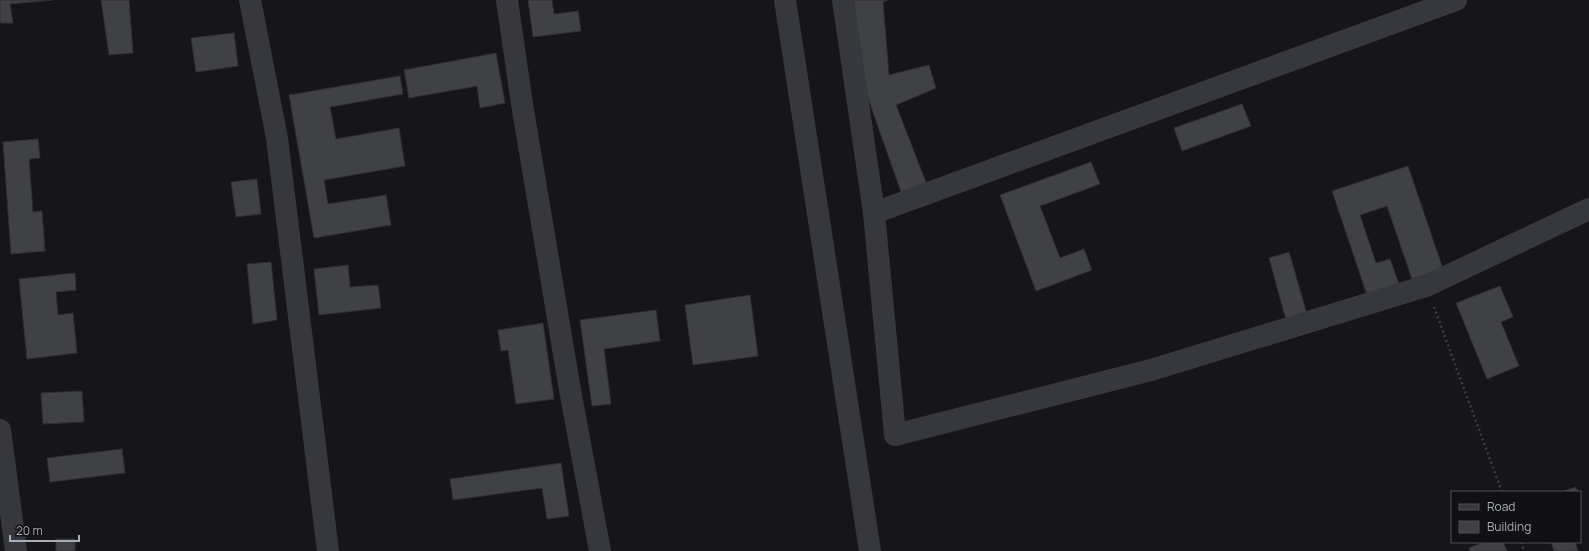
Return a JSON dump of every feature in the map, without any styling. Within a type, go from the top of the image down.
[{"type":"street","points":[[250,0],[277,138],[328,551]]},
{"type":"street","points":[[507,0],[522,104],[570,390],[600,551]]},
{"type":"street","points":[[785,0],[870,551]]},
{"type":"street","points":[[843,0],[874,213],[895,435],[1151,370],[1426,286],[1589,209]]},
{"type":"street","points":[[874,213],[1456,0]]},
{"type":"street","points":[[0,430],[16,551]]},
{"type":"path","points":[[1426,286],[1502,491]]},
{"type":"building","points":[[0,0],[53,0],[10,4],[13,23],[0,23]]},
{"type":"building","points":[[101,0],[129,0],[133,53],[109,55]]},
{"type":"building","points":[[528,0],[552,0],[554,14],[578,11],[581,31],[533,37]]},
{"type":"building","points":[[850,0],[888,0],[883,2],[889,75],[929,65],[936,88],[896,105],[927,185],[901,192],[867,95]]},
{"type":"building","points":[[234,33],[238,66],[196,72],[191,38]]},
{"type":"building","points":[[496,53],[505,103],[480,108],[477,86],[409,98],[404,70]]},
{"type":"building","points":[[400,76],[403,94],[330,107],[336,139],[399,128],[405,166],[324,180],[328,204],[386,195],[391,225],[314,238],[289,95]]},
{"type":"building","points":[[1242,104],[1251,126],[1182,151],[1174,128]]},
{"type":"building","points":[[38,139],[40,158],[29,159],[33,212],[42,211],[45,251],[11,254],[3,142]]},
{"type":"building","points":[[1091,162],[1100,184],[1040,206],[1060,258],[1084,249],[1092,270],[1036,291],[1000,195]]},
{"type":"building","points":[[1408,166],[1443,269],[1412,279],[1387,206],[1360,215],[1376,263],[1390,259],[1400,287],[1368,298],[1332,191]]},
{"type":"building","points":[[257,179],[261,214],[236,217],[231,182]]},
{"type":"building","points":[[1289,252],[1309,321],[1288,327],[1269,258]]},
{"type":"building","points":[[271,262],[277,320],[253,324],[247,264]]},
{"type":"building","points":[[348,265],[350,287],[378,285],[381,308],[319,315],[314,269]]},
{"type":"building","points":[[75,273],[76,290],[56,292],[58,315],[73,313],[77,353],[27,359],[19,279]]},
{"type":"building","points":[[1500,286],[1513,317],[1501,322],[1519,366],[1487,379],[1456,303]]},
{"type":"building","points":[[750,295],[758,356],[693,365],[685,305]]},
{"type":"building","points":[[656,310],[660,341],[604,349],[611,404],[592,406],[580,320]]},
{"type":"building","points":[[543,323],[554,399],[516,404],[508,350],[501,351],[498,330]]},
{"type":"building","points":[[82,391],[84,422],[43,424],[41,393]]},
{"type":"building","points":[[122,449],[125,473],[50,482],[47,458]]},
{"type":"building","points":[[561,463],[569,516],[547,519],[542,488],[453,500],[450,479]]},
{"type":"building","points":[[1576,487],[1578,491],[1564,491]]},
{"type":"building","points":[[56,539],[75,539],[75,551],[56,551]]},
{"type":"building","points":[[1482,543],[1503,543],[1507,551],[1470,551],[1469,548]]},
{"type":"building","points":[[1551,543],[1575,543],[1578,551],[1554,551]]}]
